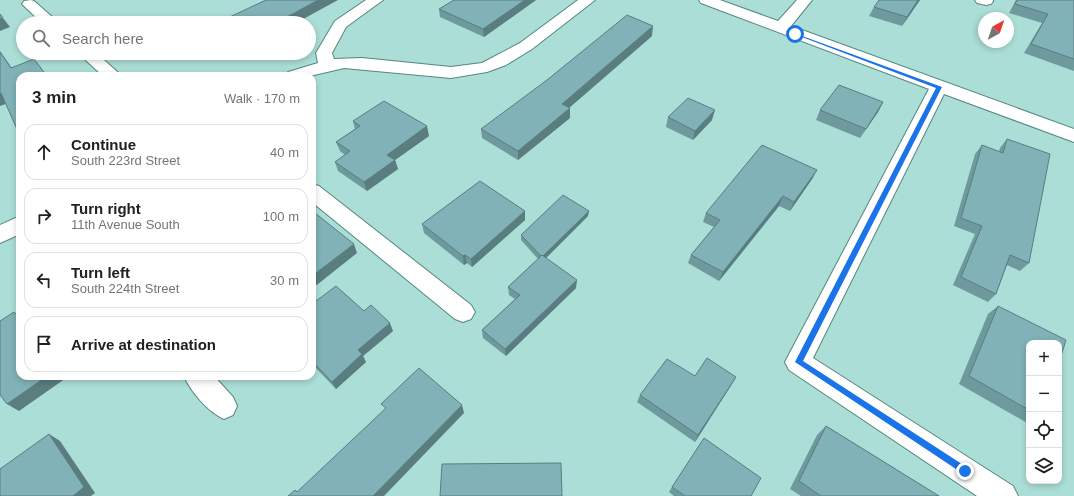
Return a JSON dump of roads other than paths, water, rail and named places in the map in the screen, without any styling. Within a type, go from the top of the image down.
[{"type":"street","points":[[328,65],[324,52],[340,24],[376,0]]},
{"type":"street","points":[[306,72],[328,65],[357,64],[407,70],[447,72],[486,67],[529,43],[588,0]]},
{"type":"street","points":[[706,0],[1074,136]]},
{"type":"street","points":[[781,28],[805,0]]},
{"type":"street","points":[[29,4],[43,16]]},
{"type":"street","points":[[94,60],[108,72]]},
{"type":"street","points":[[939,87],[798,362],[1003,496]]},
{"type":"street","points":[[316,194],[463,312]]},
{"type":"street","points":[[0,235],[16,226]]},
{"type":"street","points":[[201,380],[224,406]]}]
